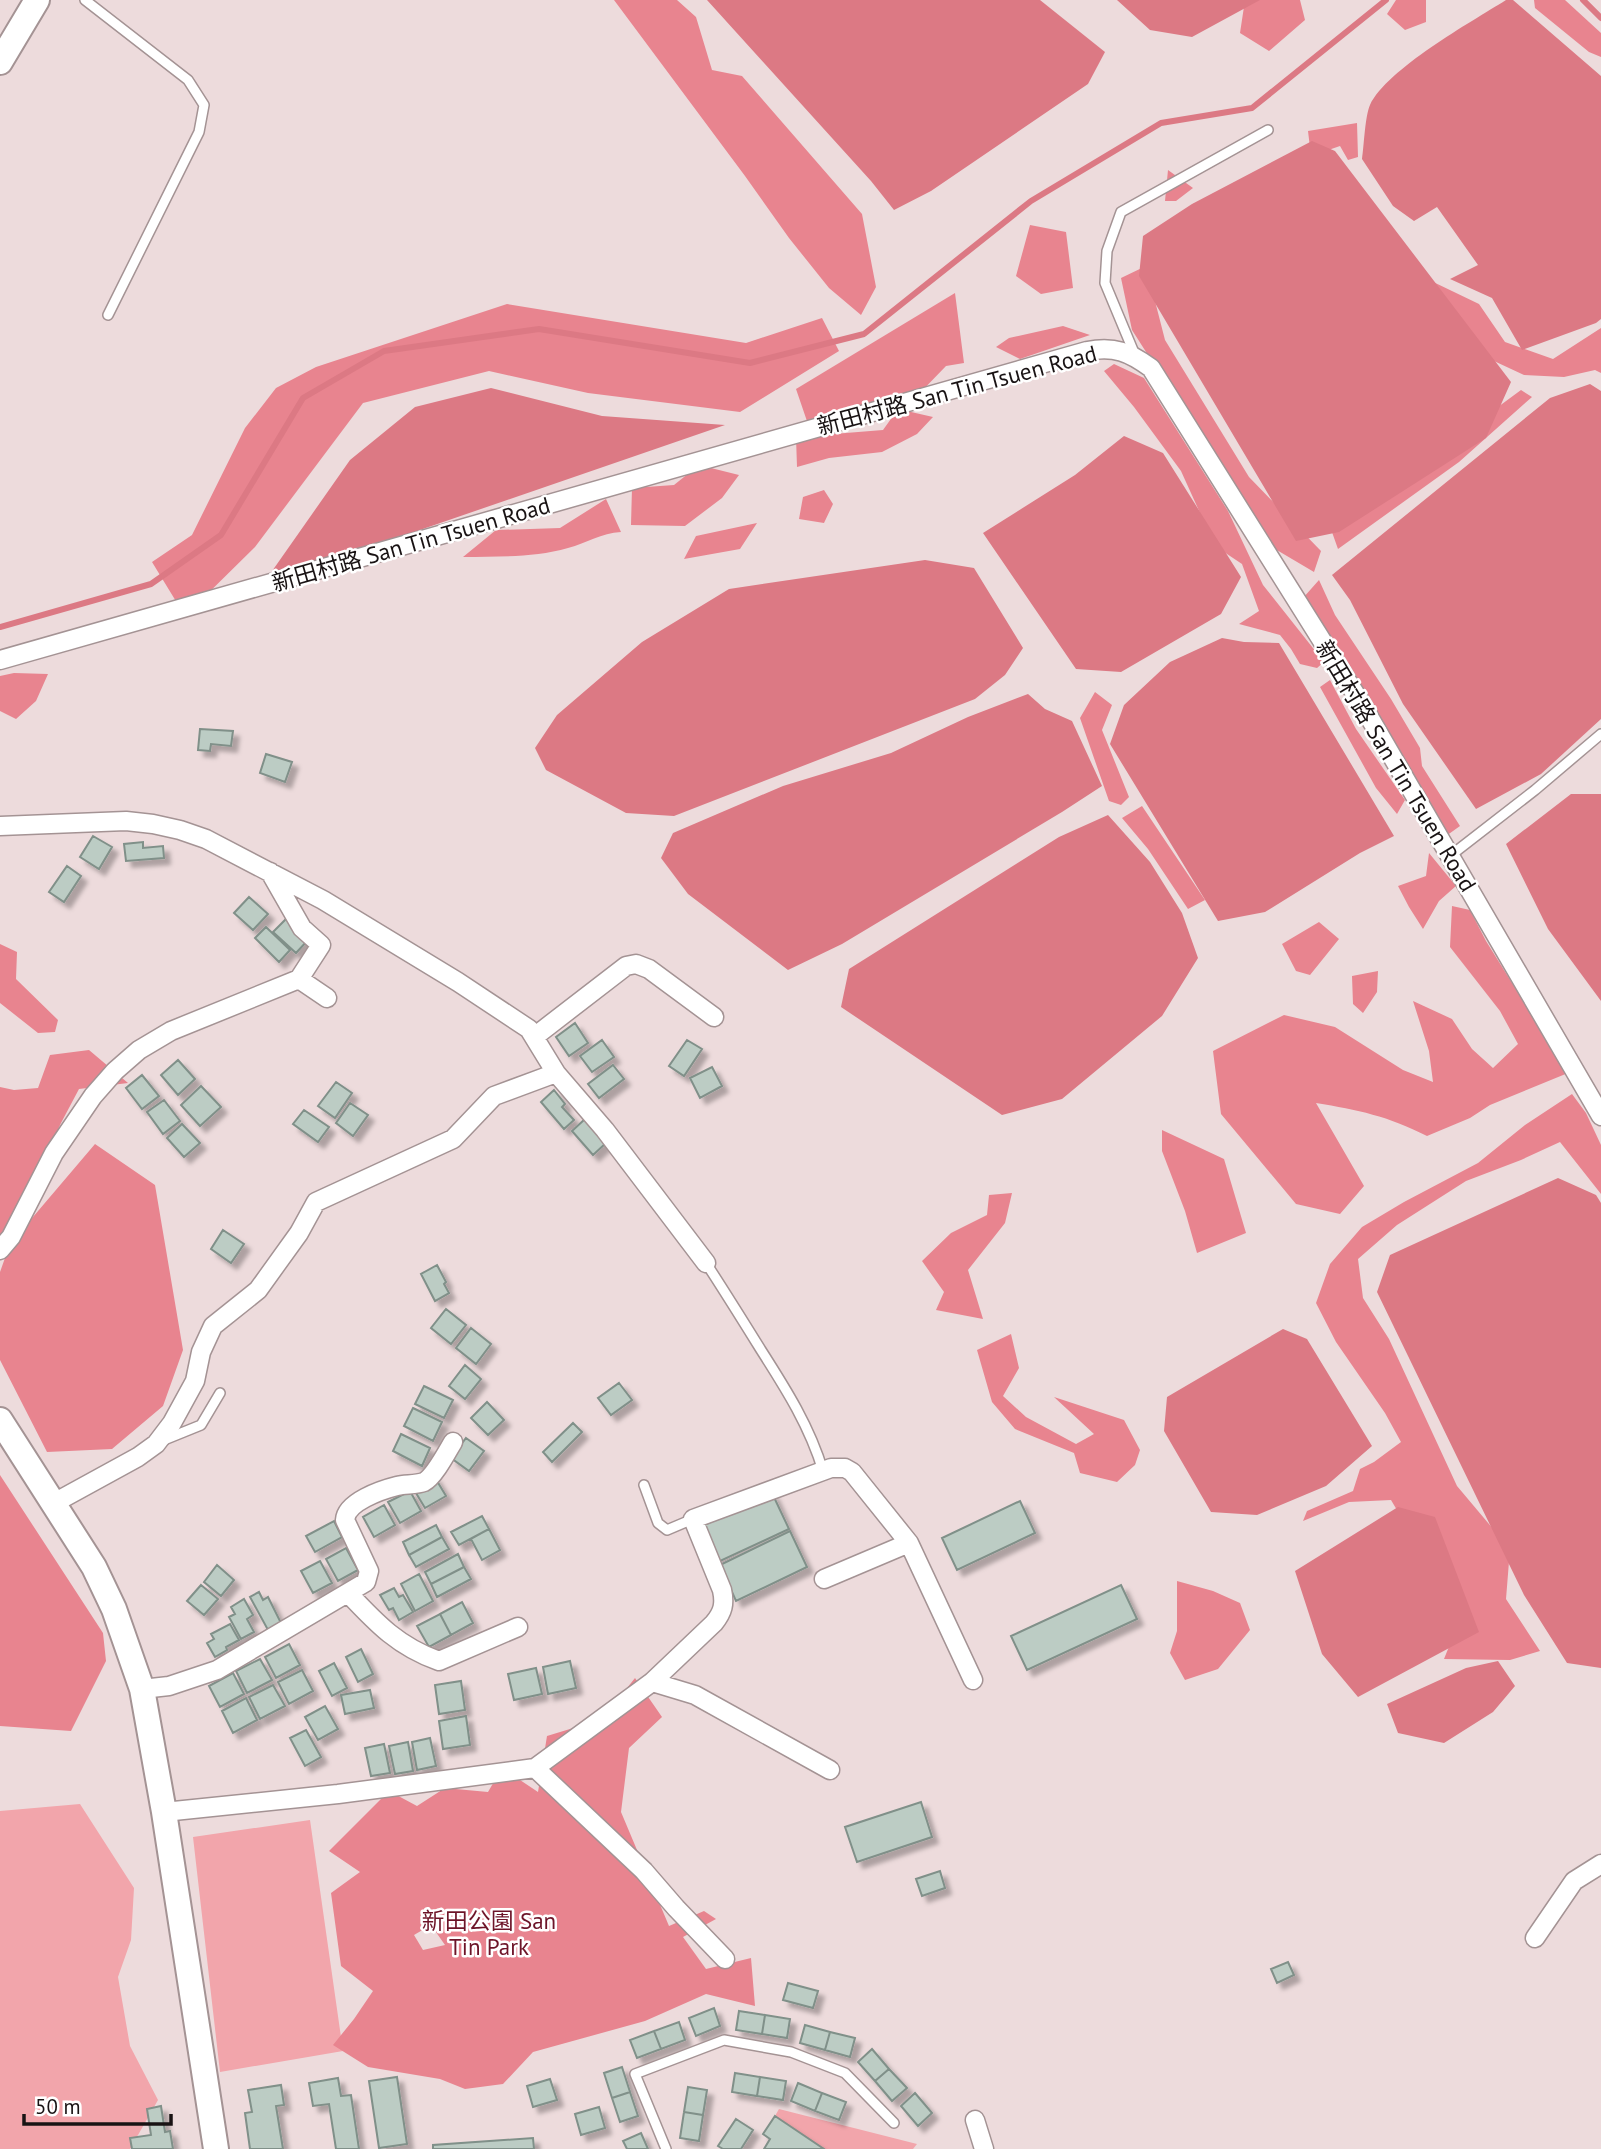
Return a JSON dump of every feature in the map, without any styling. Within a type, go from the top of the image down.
[{"type":"main road","points":[[0,62],[37,0]]},
{"type":"main road","points":[[0,1420],[105,1588],[142,1689],[164,1812],[216,2149]]},
{"type":"street","name":"新田村路 San Tin Tsuen Road","points":[[0,660],[1087,351],[1116,349],[1151,368],[1361,703],[1601,1116]]},
{"type":"street","points":[[0,826],[126,821],[180,830],[206,839],[323,900],[458,982],[529,1029],[556,1073],[605,1130],[706,1263]]},
{"type":"street","points":[[0,1250],[15,1230],[60,1145],[93,1096],[115,1070],[139,1050],[171,1031],[299,979],[321,945],[302,928],[270,872]]},
{"type":"street","points":[[534,1037],[626,966],[636,964],[649,969],[714,1017]]},
{"type":"street","points":[[299,979],[327,998]]},
{"type":"street","points":[[54,1503],[138,1457],[156,1444],[172,1423],[195,1381],[201,1352],[213,1326],[258,1290],[299,1233],[316,1202],[453,1139],[494,1096],[556,1073]]},
{"type":"street","points":[[142,1689],[169,1686],[217,1670],[366,1582],[369,1571],[345,1520],[348,1509],[355,1503],[396,1486],[424,1482],[453,1442]]},
{"type":"street","points":[[164,1812],[338,1794],[535,1768],[652,1682],[721,1614],[725,1603],[722,1590],[693,1519],[839,1467],[852,1472],[909,1543],[973,1680]]},
{"type":"street","points":[[824,1579],[909,1543]]},
{"type":"street","points":[[348,1593],[380,1629],[416,1653],[439,1661],[518,1627]]},
{"type":"street","points":[[652,1682],[695,1695],[830,1770]]},
{"type":"street","points":[[535,1768],[645,1871],[725,1959]]},
{"type":"street","points":[[1535,1938],[1574,1881],[1601,1864]]},
{"type":"street","points":[[975,2120],[984,2149]]},
{"type":"lane","points":[[85,0],[188,80],[204,105],[199,132],[108,315]]},
{"type":"lane","points":[[1135,357],[1105,284],[1107,251],[1121,212],[1268,130]]},
{"type":"lane","points":[[1450,856],[1601,734]]},
{"type":"lane","points":[[706,1263],[786,1388],[817,1451],[822,1471]]},
{"type":"lane","points":[[156,1444],[201,1425],[220,1393]]},
{"type":"lane","points":[[644,1485],[658,1523],[667,1530],[693,1519]]},
{"type":"lane","points":[[666,2149],[635,2074],[724,2040],[791,2052],[845,2073],[894,2123]]},
{"type":"shaded area","points":[[707,0],[1040,0],[1105,52],[1088,84],[931,191],[894,210],[871,181]]},
{"type":"shaded area","points":[[1117,0],[1260,0],[1192,37],[1150,30]]},
{"type":"shaded area","points":[[1506,0],[1513,0],[1601,76],[1601,319],[1522,350],[1492,298],[1450,279],[1478,265],[1437,207],[1414,221],[1393,206],[1362,159],[1368,110],[1379,91],[1431,47]]},
{"type":"shaded area","points":[[1312,141],[1335,151],[1511,382],[1486,438],[1339,532],[1296,541],[1139,276],[1143,236],[1192,204]]},
{"type":"shaded area","points":[[1590,384],[1601,391],[1601,719],[1541,774],[1476,809],[1403,704],[1350,600],[1332,575],[1550,398]]},
{"type":"shaded area","points":[[491,388],[602,416],[725,425],[263,584],[350,460],[415,407]]},
{"type":"shaded area","points":[[1124,436],[1163,453],[1241,577],[1221,614],[1121,672],[1076,669],[983,533],[1075,475]]},
{"type":"shaded area","points":[[925,560],[974,568],[1023,648],[1005,675],[975,699],[674,816],[626,813],[546,770],[535,748],[557,715],[642,642],[729,589]]},
{"type":"shaded area","points":[[1222,638],[1279,643],[1394,836],[1360,853],[1265,912],[1218,921],[1110,744],[1124,705],[1170,662]]},
{"type":"shaded area","points":[[1028,694],[1045,709],[1072,721],[1102,786],[842,944],[788,970],[688,894],[661,858],[673,833],[783,786],[891,753],[968,717]]},
{"type":"shaded area","points":[[1571,794],[1601,794],[1601,1001],[1548,929],[1506,844]]},
{"type":"shaded area","points":[[1108,815],[1150,862],[1182,913],[1198,958],[1162,1016],[1062,1099],[1002,1115],[841,1007],[849,969],[1059,837]]},
{"type":"shaded area","points":[[1558,1178],[1596,1195],[1601,1203],[1601,1668],[1567,1663],[1524,1595],[1377,1292],[1390,1255]]},
{"type":"shaded area","points":[[1283,1329],[1307,1339],[1372,1446],[1326,1486],[1257,1515],[1211,1512],[1164,1431],[1167,1397]]},
{"type":"shaded area","points":[[1398,1507],[1435,1517],[1479,1632],[1358,1697],[1322,1654],[1295,1571]]},
{"type":"shaded area","points":[[1498,1661],[1515,1686],[1493,1712],[1444,1743],[1398,1733],[1387,1704],[1466,1668]]},
{"type":"shaded area","points":[[80,1804],[134,1888],[131,1940],[118,1977],[130,2046],[158,2100],[130,2149],[0,2149],[0,1811]]},
{"type":"shaded area","points":[[310,1820],[343,2051],[220,2072],[193,1837]]},
{"type":"shaded area","points":[[779,2109],[917,2144],[913,2149],[824,2149],[775,2116]]},
{"type":"green space","points":[[614,0],[677,0],[696,17],[712,70],[742,76],[862,214],[876,287],[861,315],[829,288],[789,238]]},
{"type":"green space","points":[[1245,0],[1300,0],[1305,20],[1269,51],[1240,33]]},
{"type":"green space","points":[[1396,0],[1426,0],[1426,22],[1405,30],[1387,14]]},
{"type":"green space","points":[[1534,0],[1565,0],[1601,33],[1601,57],[1589,52],[1535,8]]},
{"type":"green space","points":[[1357,123],[1358,157],[1348,160],[1340,146],[1311,156],[1308,131]]},
{"type":"green space","points":[[1168,170],[1193,188],[1176,201],[1165,201]]},
{"type":"green space","points":[[1030,225],[1066,232],[1073,288],[1041,294],[1016,276]]},
{"type":"green space","points":[[1146,266],[1165,340],[1249,477],[1321,551],[1314,572],[1270,546],[1132,330],[1121,278]]},
{"type":"green space","points":[[1427,279],[1479,304],[1505,342],[1553,359],[1601,328],[1601,373],[1595,370],[1564,377],[1524,375],[1466,348]]},
{"type":"green space","points":[[955,293],[964,363],[946,366],[916,397],[809,427],[796,389]]},
{"type":"green space","points":[[507,304],[746,343],[822,318],[839,351],[740,412],[588,393],[489,371],[363,403],[255,547],[185,616],[152,562],[192,535],[245,428],[276,388],[316,367]]},
{"type":"green space","points":[[1063,326],[1090,335],[1020,359],[996,347],[1009,338]]},
{"type":"green space","points":[[1114,364],[1144,378],[1228,511],[1263,585],[1324,662],[1317,668],[1300,664],[1280,635],[1239,624],[1259,611],[1242,564],[1215,546],[1181,471],[1104,371]]},
{"type":"green space","points":[[1521,390],[1532,397],[1459,462],[1338,549],[1327,518],[1483,418]]},
{"type":"green space","points":[[898,409],[933,417],[917,434],[882,452],[829,458],[797,467],[796,437],[883,430]]},
{"type":"green space","points":[[699,465],[739,475],[722,498],[685,526],[631,525],[632,488],[674,485]]},
{"type":"green space","points":[[824,490],[833,504],[824,523],[799,519],[803,497]]},
{"type":"green space","points":[[606,499],[621,532],[542,553],[463,557],[496,530],[560,528]]},
{"type":"green space","points":[[757,523],[740,549],[684,559],[696,536]]},
{"type":"green space","points":[[1319,580],[1335,615],[1420,748],[1422,766],[1460,826],[1446,836],[1303,598]]},
{"type":"green space","points":[[14,673],[48,674],[36,701],[16,719],[0,711],[0,676]]},
{"type":"green space","points":[[1330,680],[1356,729],[1405,800],[1397,814],[1376,788],[1320,687]]},
{"type":"green space","points":[[1095,692],[1112,705],[1102,730],[1129,797],[1121,805],[1109,801],[1080,718]]},
{"type":"green space","points":[[1142,806],[1205,900],[1188,909],[1148,849],[1122,818]]},
{"type":"green space","points":[[1429,853],[1456,886],[1439,901],[1423,929],[1398,886],[1426,876]]},
{"type":"green space","points":[[1452,906],[1470,910],[1486,941],[1568,1073],[1490,1105],[1470,1118],[1427,1136],[1373,1115],[1316,1103],[1364,1186],[1340,1214],[1296,1204],[1221,1114],[1213,1051],[1284,1015],[1335,1027],[1403,1070],[1433,1082],[1429,1051],[1413,1001],[1452,1019],[1472,1049],[1493,1068],[1518,1044],[1500,1011],[1450,947]]},
{"type":"green space","points":[[1319,922],[1339,939],[1310,975],[1296,971],[1282,944]]},
{"type":"green space","points":[[0,944],[17,952],[16,979],[58,1020],[55,1032],[38,1033],[0,1003]]},
{"type":"green space","points":[[1378,971],[1377,992],[1363,1013],[1353,1004],[1352,976]]},
{"type":"green space","points":[[89,1050],[128,1083],[79,1089],[10,1234],[0,1235],[0,1087],[14,1090],[38,1088],[50,1055]]},
{"type":"green space","points":[[1572,1094],[1586,1113],[1601,1145],[1601,1194],[1560,1142],[1466,1181],[1397,1225],[1358,1259],[1363,1298],[1389,1339],[1457,1486],[1510,1549],[1506,1599],[1540,1651],[1510,1660],[1444,1659],[1458,1624],[1432,1569],[1391,1500],[1349,1502],[1303,1521],[1307,1511],[1353,1491],[1360,1469],[1401,1442],[1385,1413],[1336,1342],[1316,1303],[1330,1264],[1362,1227],[1478,1163],[1525,1125]]},
{"type":"green space","points":[[1162,1130],[1224,1159],[1246,1233],[1197,1253],[1185,1211],[1162,1151]]},
{"type":"green space","points":[[95,1144],[155,1185],[183,1350],[163,1406],[112,1449],[47,1452],[0,1360],[0,1272],[10,1244]]},
{"type":"green space","points":[[1012,1193],[1005,1223],[968,1270],[983,1319],[936,1310],[944,1292],[922,1261],[951,1233],[987,1215],[989,1195]]},
{"type":"green space","points":[[1011,1334],[1019,1368],[1003,1396],[1026,1417],[1076,1444],[1094,1434],[1054,1397],[1124,1420],[1140,1450],[1135,1465],[1117,1482],[1080,1473],[1074,1453],[1015,1429],[992,1402],[977,1350]]},
{"type":"green space","points":[[0,1475],[103,1633],[106,1661],[71,1731],[0,1726]]},
{"type":"green space","points":[[1177,1581],[1213,1591],[1240,1603],[1250,1630],[1218,1669],[1185,1680],[1170,1653],[1177,1631]]},
{"type":"green space","name":"新田公園 San Tin Park","points":[[635,1678],[662,1717],[629,1748],[621,1812],[669,1926],[704,1911],[716,1919],[683,1937],[706,1969],[751,1958],[755,2006],[706,1994],[645,2021],[533,2052],[503,2084],[465,2089],[440,2079],[368,2067],[333,2045],[373,1991],[341,1966],[331,1893],[360,1872],[329,1851],[389,1791],[417,1806],[445,1788],[488,1792],[502,1768],[538,1792],[547,1736],[583,1725],[619,1698]],"holes":[[[431,1925],[445,1945],[423,1950],[414,1935]]]},
{"type":"building","points":[[200,729],[233,731],[231,746],[211,744],[210,751],[198,750]]},
{"type":"building","points":[[266,754],[292,762],[285,782],[260,773]]},
{"type":"building","points":[[93,836],[112,847],[99,869],[80,857]]},
{"type":"building","points":[[143,842],[143,848],[163,846],[164,858],[126,861],[124,844]]},
{"type":"building","points":[[67,866],[81,876],[64,902],[49,892]]},
{"type":"building","points":[[249,897],[268,914],[253,930],[234,913]]},
{"type":"building","points":[[286,919],[308,940],[296,953],[273,932]]},
{"type":"building","points":[[266,927],[290,950],[279,962],[255,938]]},
{"type":"building","points":[[575,1023],[588,1043],[569,1056],[556,1037]]},
{"type":"building","points":[[602,1040],[614,1057],[592,1072],[580,1056]]},
{"type":"building","points":[[687,1040],[702,1049],[684,1076],[669,1066]]},
{"type":"building","points":[[178,1060],[195,1079],[178,1095],[161,1075]]},
{"type":"building","points":[[613,1065],[624,1079],[599,1098],[588,1084]]},
{"type":"building","points":[[712,1067],[722,1086],[700,1098],[690,1078]]},
{"type":"building","points":[[142,1075],[159,1096],[142,1109],[126,1088]]},
{"type":"building","points":[[336,1082],[352,1093],[335,1118],[318,1106]]},
{"type":"building","points":[[201,1086],[221,1107],[200,1126],[181,1105]]},
{"type":"building","points":[[554,1090],[565,1104],[562,1107],[574,1120],[564,1129],[541,1102]]},
{"type":"building","points":[[164,1100],[180,1121],[163,1134],[147,1112]]},
{"type":"building","points":[[350,1103],[368,1115],[353,1136],[336,1123]]},
{"type":"building","points":[[304,1110],[329,1127],[318,1142],[293,1124]]},
{"type":"building","points":[[585,1119],[606,1143],[593,1155],[572,1131]]},
{"type":"building","points":[[182,1124],[200,1143],[184,1157],[167,1138]]},
{"type":"building","points":[[223,1230],[244,1244],[231,1263],[211,1249]]},
{"type":"building","points":[[437,1265],[449,1293],[435,1301],[421,1274]]},
{"type":"building","points":[[446,1309],[466,1325],[451,1344],[431,1328]]},
{"type":"building","points":[[471,1328],[491,1344],[476,1364],[456,1348]]},
{"type":"building","points":[[465,1365],[481,1379],[465,1399],[449,1386]]},
{"type":"building","points":[[619,1383],[632,1400],[611,1415],[598,1398]]},
{"type":"building","points":[[424,1386],[453,1400],[444,1418],[415,1404]]},
{"type":"building","points":[[487,1402],[504,1420],[488,1435],[471,1418]]},
{"type":"building","points":[[413,1408],[442,1422],[433,1441],[404,1426]]},
{"type":"building","points":[[573,1423],[582,1432],[552,1462],[543,1452]]},
{"type":"building","points":[[401,1434],[430,1448],[422,1466],[393,1451]]},
{"type":"building","points":[[466,1438],[484,1451],[469,1471],[451,1458]]},
{"type":"building","points":[[434,1476],[446,1496],[425,1508],[413,1488]]},
{"type":"building","points":[[410,1491],[421,1511],[400,1523],[388,1502]]},
{"type":"building","points":[[772,1493],[789,1529],[718,1562],[702,1526]]},
{"type":"building","points":[[1020,1501],[1035,1533],[957,1570],[942,1538]]},
{"type":"building","points":[[384,1505],[395,1525],[374,1537],[363,1517]]},
{"type":"building","points":[[482,1516],[489,1529],[459,1545],[451,1532]]},
{"type":"building","points":[[334,1521],[342,1537],[315,1552],[306,1536]]},
{"type":"building","points":[[436,1525],[442,1537],[409,1555],[403,1542]]},
{"type":"building","points":[[489,1529],[500,1550],[482,1560],[471,1539]]},
{"type":"building","points":[[790,1531],[807,1567],[736,1601],[720,1565]]},
{"type":"building","points":[[442,1537],[449,1549],[416,1567],[409,1555]]},
{"type":"building","points":[[346,1548],[358,1570],[338,1581],[326,1559]]},
{"type":"building","points":[[458,1554],[464,1567],[431,1584],[425,1572]]},
{"type":"building","points":[[320,1561],[332,1583],[313,1593],[301,1571]]},
{"type":"building","points":[[217,1565],[234,1580],[221,1596],[204,1582]]},
{"type":"building","points":[[464,1567],[471,1579],[437,1597],[431,1584]]},
{"type":"building","points":[[419,1574],[433,1601],[415,1611],[401,1584]]},
{"type":"building","points":[[201,1585],[218,1599],[204,1615],[187,1601]]},
{"type":"building","points":[[1121,1585],[1137,1619],[1027,1670],[1011,1636]]},
{"type":"building","points":[[394,1588],[399,1597],[403,1595],[413,1612],[399,1620],[393,1608],[389,1610],[380,1595]]},
{"type":"building","points":[[259,1592],[263,1600],[268,1597],[281,1623],[268,1630],[250,1597]]},
{"type":"building","points":[[244,1599],[253,1615],[247,1619],[254,1632],[241,1639],[229,1617],[235,1614],[231,1607]]},
{"type":"building","points":[[462,1602],[473,1623],[451,1635],[440,1614]]},
{"type":"building","points":[[440,1614],[451,1635],[429,1647],[417,1626]]},
{"type":"building","points":[[230,1624],[239,1640],[215,1657],[207,1643],[214,1639],[211,1634]]},
{"type":"building","points":[[289,1644],[300,1665],[276,1678],[265,1657]]},
{"type":"building","points":[[361,1649],[373,1674],[358,1682],[346,1657]]},
{"type":"building","points":[[260,1659],[272,1680],[247,1693],[236,1671]]},
{"type":"building","points":[[570,1661],[576,1688],[548,1694],[543,1667]]},
{"type":"building","points":[[334,1663],[347,1688],[332,1696],[319,1671]]},
{"type":"building","points":[[536,1668],[542,1694],[514,1700],[508,1674]]},
{"type":"building","points":[[302,1670],[313,1691],[289,1704],[278,1682]]},
{"type":"building","points":[[233,1673],[244,1694],[220,1707],[209,1686]]},
{"type":"building","points":[[461,1681],[465,1710],[439,1714],[435,1685]]},
{"type":"building","points":[[273,1685],[285,1706],[260,1719],[249,1697]]},
{"type":"building","points":[[370,1690],[374,1708],[345,1714],[341,1695]]},
{"type":"building","points":[[246,1698],[257,1720],[233,1733],[222,1711]]},
{"type":"building","points":[[325,1706],[338,1729],[318,1740],[305,1717]]},
{"type":"building","points":[[466,1716],[470,1745],[443,1749],[439,1721]]},
{"type":"building","points":[[306,1730],[321,1757],[305,1766],[290,1738]]},
{"type":"building","points":[[430,1738],[436,1766],[417,1770],[412,1742]]},
{"type":"building","points":[[408,1742],[413,1771],[395,1774],[389,1746]]},
{"type":"building","points":[[384,1744],[390,1773],[371,1776],[365,1748]]},
{"type":"building","points":[[921,1802],[932,1837],[857,1862],[845,1827]]},
{"type":"building","points":[[940,1871],[945,1888],[922,1896],[916,1879]]},
{"type":"building","points":[[1288,1962],[1294,1975],[1277,1983],[1271,1969]]},
{"type":"building","points":[[788,1983],[818,1991],[813,2008],[783,2000]]},
{"type":"building","points":[[714,2008],[720,2026],[696,2036],[689,2018]]},
{"type":"building","points":[[739,2011],[765,2015],[762,2034],[736,2030]]},
{"type":"building","points":[[765,2015],[790,2019],[787,2038],[762,2034]]},
{"type":"building","points":[[679,2022],[685,2040],[661,2049],[654,2031]]},
{"type":"building","points":[[805,2025],[830,2032],[825,2050],[800,2043]]},
{"type":"building","points":[[654,2031],[661,2049],[637,2058],[630,2040]]},
{"type":"building","points":[[830,2032],[855,2038],[850,2057],[825,2050]]},
{"type":"building","points":[[872,2049],[889,2069],[875,2081],[858,2062]]},
{"type":"building","points":[[622,2067],[630,2092],[612,2098],[604,2073]]},
{"type":"building","points":[[889,2069],[907,2088],[892,2101],[875,2081]]},
{"type":"building","points":[[735,2073],[760,2077],[757,2096],[732,2092]]},
{"type":"building","points":[[397,2077],[407,2144],[379,2148],[369,2081]]},
{"type":"building","points":[[760,2077],[786,2081],[783,2100],[757,2096]]},
{"type":"building","points":[[338,2078],[341,2096],[351,2095],[359,2149],[336,2149],[329,2104],[313,2106],[309,2083]]},
{"type":"building","points":[[550,2079],[557,2100],[533,2107],[527,2086]]},
{"type":"building","points":[[798,2083],[822,2093],[815,2111],[791,2101]]},
{"type":"building","points":[[281,2085],[284,2105],[276,2106],[283,2149],[250,2149],[245,2113],[252,2112],[248,2090]]},
{"type":"building","points":[[688,2087],[707,2090],[703,2115],[684,2112]]},
{"type":"building","points":[[630,2092],[638,2116],[620,2122],[612,2098]]},
{"type":"building","points":[[822,2093],[846,2102],[839,2120],[815,2111]]},
{"type":"building","points":[[915,2093],[932,2113],[918,2126],[901,2106]]},
{"type":"building","points":[[161,2106],[165,2132],[170,2131],[173,2149],[132,2149],[130,2138],[151,2135],[147,2109]]},
{"type":"building","points":[[599,2107],[605,2128],[581,2135],[575,2114]]},
{"type":"building","points":[[684,2112],[703,2115],[699,2141],[680,2138]]},
{"type":"building","points":[[775,2116],[824,2149],[764,2149],[770,2139],[763,2134]]},
{"type":"building","points":[[736,2119],[753,2130],[741,2149],[723,2149],[718,2146]]},
{"type":"building","points":[[641,2133],[648,2149],[627,2149],[623,2141]]},
{"type":"building","points":[[533,2138],[534,2149],[433,2149],[433,2145]]},
{"type":"waterway","points":[[0,627],[151,584],[221,535],[303,398],[384,351],[539,329],[750,363],[864,334],[1031,201],[1161,123],[1252,108],[1386,0]]},
{"type":"waterway","points":[[1583,0],[1601,18]]}]
